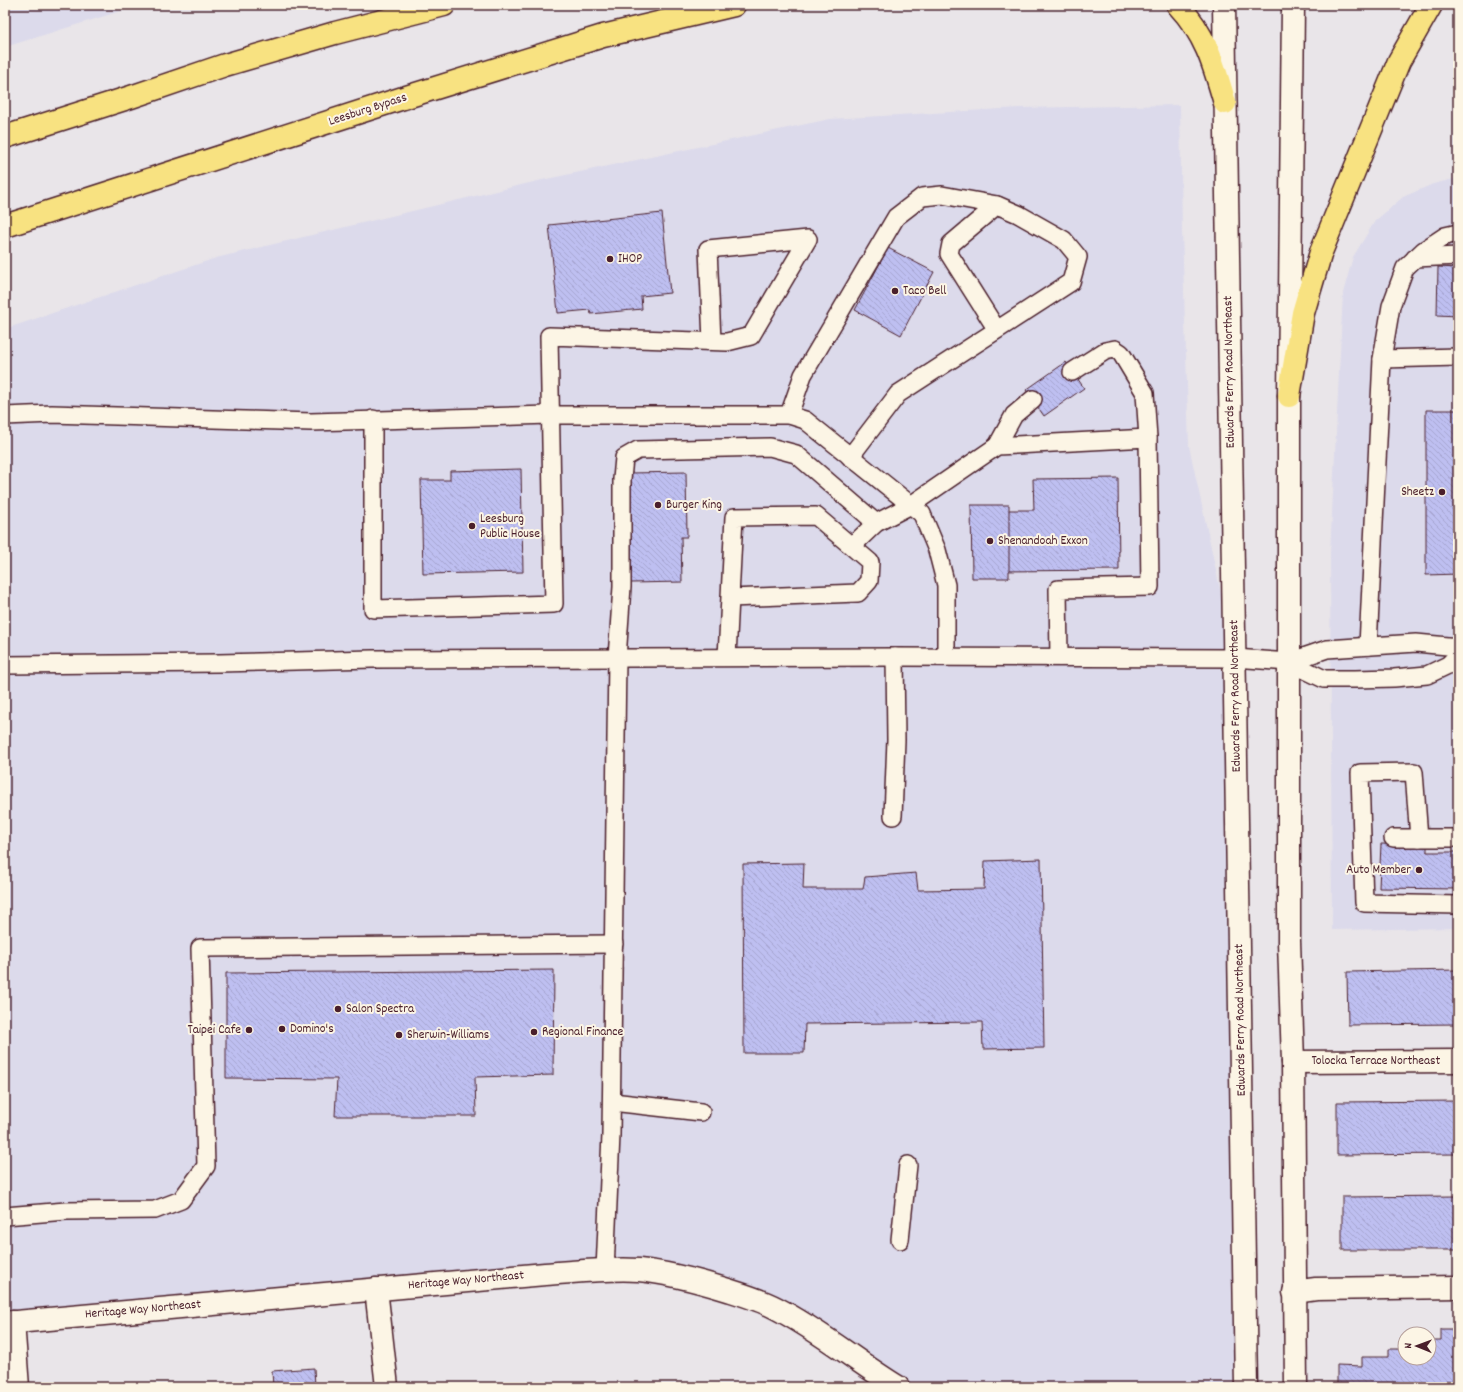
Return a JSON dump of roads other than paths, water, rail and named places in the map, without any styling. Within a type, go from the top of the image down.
[{"type":"highway","points":[[5,137],[225,65],[335,33],[444,5]]},
{"type":"highway","name":"Leesburg Bypass","points":[[5,226],[400,99],[603,36],[734,5]]},
{"type":"highway","points":[[1178,5],[1188,16],[1202,37],[1213,61],[1225,103]]},
{"type":"highway","points":[[1289,396],[1303,313],[1321,252],[1399,61],[1432,5]]},
{"type":"main road","name":"Edwards Ferry Road Northeast","points":[[1224,5],[1246,1387]]},
{"type":"main road","points":[[1293,5],[1289,396],[1289,941],[1293,1062],[1296,1387]]},
{"type":"main road","name":"Tolocka Terrace Northeast","points":[[1293,1062],[1458,1061]]},
{"type":"main road","name":"Heritage Way Northeast","points":[[9,1322],[605,1270],[638,1270],[668,1274],[702,1282],[776,1308],[815,1332],[891,1385]]},
{"type":"main road","points":[[1294,1292],[1316,1289],[1458,1287]]},
{"type":"main road","points":[[376,1289],[387,1387]]},
{"type":"main road","points":[[9,1322],[18,1387]]},
{"type":"lane","points":[[790,415],[803,375],[896,217],[922,197],[942,195],[998,205],[1018,214],[1064,240],[1078,257],[1071,282],[898,394],[850,457]]},
{"type":"lane","points":[[997,330],[949,254],[951,244],[998,205]]},
{"type":"lane","points":[[1368,646],[1382,359],[1391,306],[1405,268],[1424,250],[1445,236],[1458,233]]},
{"type":"lane","points":[[373,419],[373,609],[554,604],[549,336],[727,342],[751,336],[808,239],[708,249],[712,341]]},
{"type":"lane","points":[[1415,258],[1458,256]]},
{"type":"lane","points":[[1059,657],[1058,589],[1150,587],[1148,438],[1145,393],[1121,352],[1115,349],[1105,351],[1072,372]]},
{"type":"lane","points":[[1382,359],[1458,357]]},
{"type":"lane","points":[[852,546],[876,523],[912,506],[997,446],[1014,415],[1033,399]]},
{"type":"lane","points":[[5,416],[52,414],[311,422],[550,415],[790,415],[805,420],[922,514],[937,550],[946,586],[946,657]]},
{"type":"lane","points":[[997,446],[1148,438]]},
{"type":"lane","points":[[605,1270],[612,1102],[617,658],[622,587],[622,479],[624,458],[638,450],[770,447],[796,454],[876,523]]},
{"type":"lane","points":[[727,657],[734,517],[816,516],[870,562],[869,582],[858,593],[730,598]]},
{"type":"lane","points":[[1289,662],[1327,649],[1416,643],[1458,647]]},
{"type":"lane","points":[[5,665],[219,663],[380,659],[727,657],[1235,658],[1289,662],[1324,679],[1394,678],[1427,675],[1448,665],[1458,655]]},
{"type":"lane","points":[[893,816],[896,740],[895,657]]},
{"type":"lane","points":[[1419,838],[1414,772],[1360,773],[1364,903],[1458,905]]},
{"type":"lane","points":[[1393,838],[1458,838]]},
{"type":"lane","points":[[5,1216],[66,1211],[155,1210],[182,1200],[206,1166],[200,948],[614,944]]},
{"type":"lane","points":[[612,1102],[701,1112]]},
{"type":"lane","points":[[900,1240],[908,1165]]},
{"type":"place","name":"IHOP","points":[[610,259]]},
{"type":"place","name":"Taco Bell","points":[[895,291]]},
{"type":"place","name":"Sheetz","points":[[1442,492]]},
{"type":"place","name":"Burger King","points":[[658,505]]},
{"type":"place","name":"Leesburg Public House","points":[[472,526]]},
{"type":"place","name":"Shenandoah Exxon","points":[[990,541]]},
{"type":"place","name":"Auto Member","points":[[1419,870]]},
{"type":"place","name":"Salon Spectra","points":[[338,1009]]},
{"type":"place","name":"Domino's","points":[[282,1029]]},
{"type":"place","name":"Taipei Cafe","points":[[249,1030]]},
{"type":"place","name":"Regional Finance","points":[[534,1032]]},
{"type":"place","name":"Sherwin-Williams","points":[[399,1035]]}]
